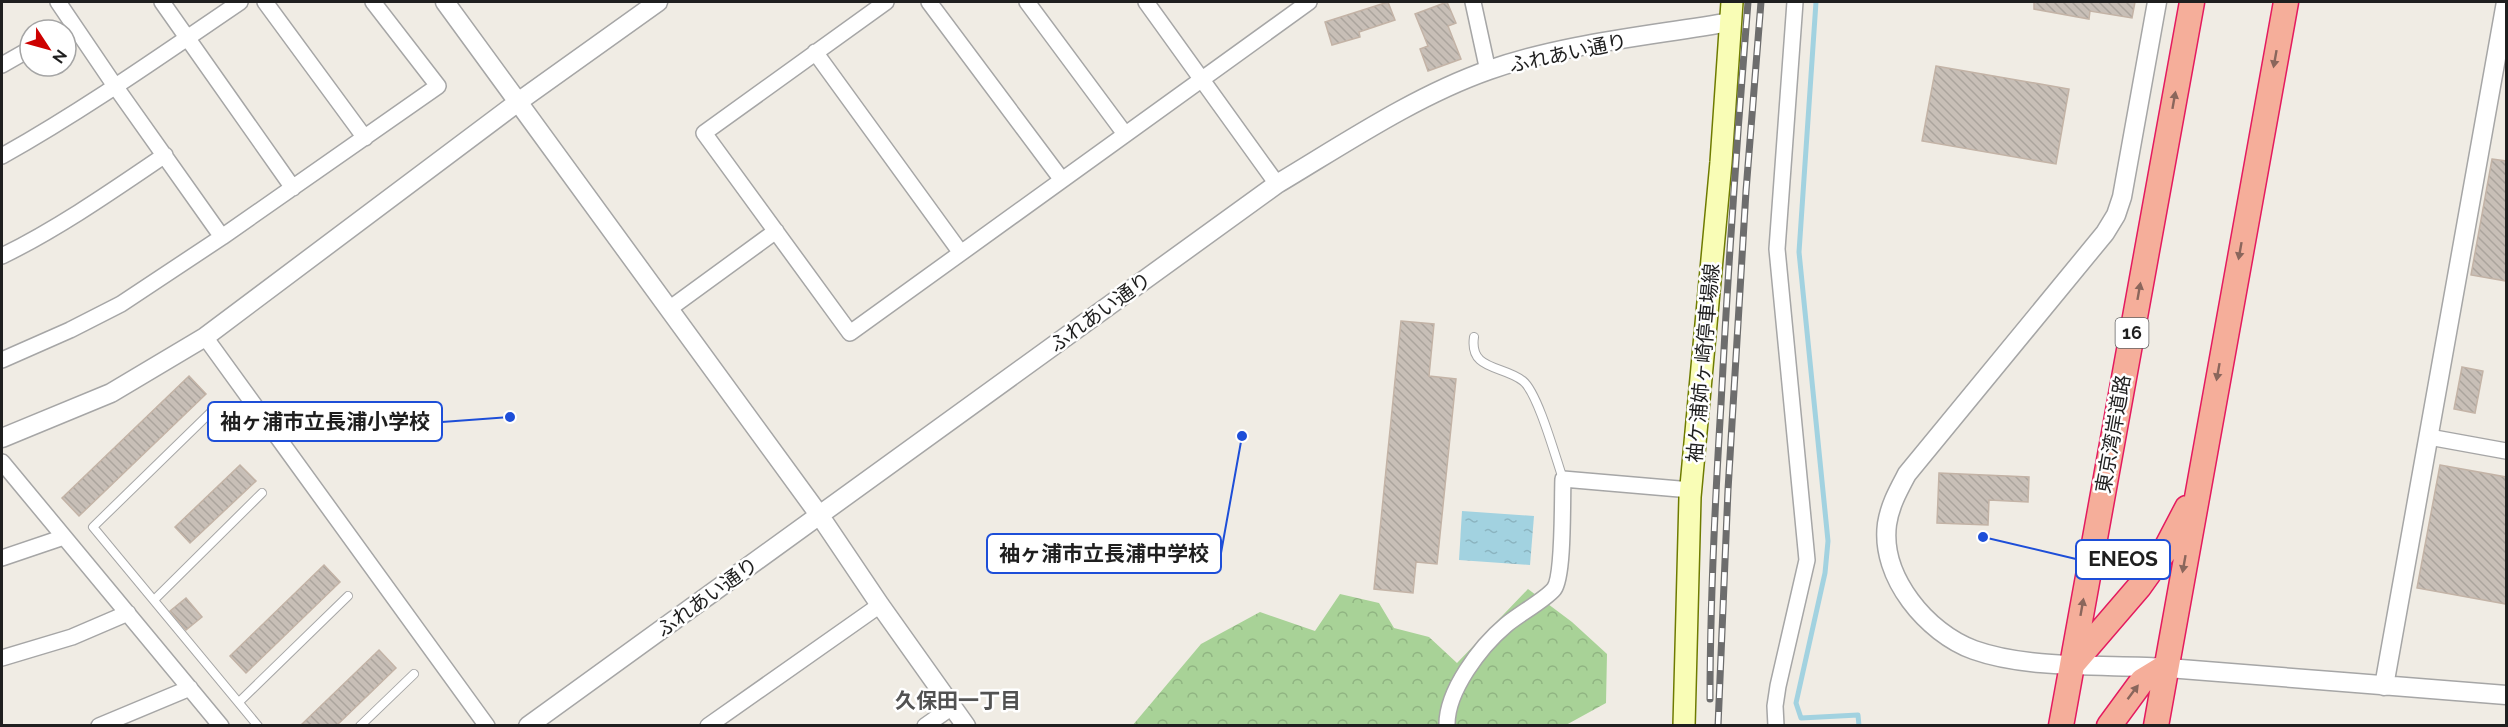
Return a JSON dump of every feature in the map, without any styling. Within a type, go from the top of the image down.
[{"type":"highway","name":"東京湾岸道路","points":[[2061,726],[2192,2]]},
{"type":"highway","points":[[2156,726],[2286,2]]},
{"type":"highway","points":[[2072,665],[2113,619],[2157,561],[2198,487]]},
{"type":"highway","points":[[2109,726],[2142,681],[2165,668]]},
{"type":"main road","name":"袖ケ浦姉ヶ崎停車場線","points":[[1684,726],[1691,490],[1721,162],[1731,12]]},
{"type":"street","points":[[58,2],[64,18]]},
{"type":"street","points":[[162,2],[293,188]]},
{"type":"street","points":[[2,156],[38,136],[240,2]]},
{"type":"street","points":[[265,2],[365,138]]},
{"type":"street","points":[[2,360],[70,330],[121,304],[222,237],[438,86],[373,2]]},
{"type":"street","points":[[445,2],[820,516],[966,726]]},
{"type":"street","points":[[2,438],[111,393],[205,337],[518,102],[658,2]]},
{"type":"street","points":[[886,2],[704,133],[850,333],[1309,2]]},
{"type":"street","points":[[929,2],[1062,180]]},
{"type":"street","points":[[1027,2],[1125,135]]},
{"type":"street","points":[[1146,2],[1276,184]]},
{"type":"street","points":[[1473,2],[1488,71]]},
{"type":"street","points":[[1776,726],[1775,706],[1778,686],[1807,560],[1777,249],[1795,2]]},
{"type":"street","points":[[2157,2],[2122,197],[2116,214],[2105,233],[1907,474],[1893,499],[1887,526],[1889,553],[1903,589],[1911,604],[1948,638],[1973,650],[2000,657],[2072,665],[2165,668],[2506,695]]},
{"type":"street","points":[[2384,686],[2506,2]]},
{"type":"street","name":"ふれあい通り","points":[[528,726],[1276,184],[1382,122],[1488,71],[1548,53],[1731,12]]},
{"type":"street","points":[[78,41],[115,86],[222,237]]},
{"type":"street","points":[[815,52],[961,253]]},
{"type":"street","points":[[2,64],[18,55]]},
{"type":"street","points":[[2,256],[33,241],[165,155]]},
{"type":"street","points":[[669,309],[776,231]]},
{"type":"street","points":[[205,337],[487,726]]},
{"type":"street","points":[[2428,437],[2506,452]]},
{"type":"street","points":[[2,462],[221,726]]},
{"type":"street","points":[[1447,726],[1454,695],[1469,666],[1505,626],[1555,588],[1560,573],[1563,479],[1691,490]]},
{"type":"street","points":[[2,558],[64,537]]},
{"type":"street","points":[[708,726],[880,605]]},
{"type":"street","points":[[2,658],[72,637],[128,614]]},
{"type":"street","points":[[99,726],[190,688]]},
{"type":"street","points":[[925,726],[952,707]]},
{"type":"lane","points":[[1474,337],[1472,349],[1478,359],[1524,382],[1538,409],[1563,479]]},
{"type":"lane","points":[[213,411],[93,527],[258,726]]},
{"type":"lane","points":[[154,600],[262,493]]},
{"type":"lane","points":[[238,702],[348,596]]},
{"type":"lane","points":[[360,726],[414,674]]},
{"type":"green space","points":[[1528,589],[1572,622],[1607,654],[1606,703],[1566,725],[1132,726],[1201,644],[1260,612],[1315,631],[1340,594],[1379,603],[1394,628],[1429,637],[1457,663]]},
{"type":"water","points":[[1462,511],[1534,516],[1530,565],[1459,560]]},
{"type":"building","points":[[1388,2],[1395,20],[1359,32],[1360,37],[1332,45],[1325,22]]},
{"type":"building","points":[[1447,2],[1456,23],[1448,26],[1461,59],[1428,71],[1420,49],[1428,46],[1415,14]]},
{"type":"building","points":[[2034,2],[2135,2],[2132,18],[2090,11],[2089,19],[2034,9]]},
{"type":"building","points":[[1936,66],[2069,89],[2056,164],[1922,141]]},
{"type":"building","points":[[2492,159],[2506,161],[2506,281],[2471,275]]},
{"type":"building","points":[[1401,321],[1434,324],[1429,376],[1456,379],[1437,564],[1416,562],[1413,593],[1374,589]]},
{"type":"building","points":[[2462,367],[2483,371],[2475,413],[2454,409]]},
{"type":"building","points":[[189,376],[206,394],[79,516],[62,498]]},
{"type":"building","points":[[240,465],[256,481],[190,543],[175,527]]},
{"type":"building","points":[[2440,465],[2506,477],[2506,604],[2417,588]]},
{"type":"building","points":[[1939,473],[2029,477],[2028,502],[1989,500],[1988,525],[1937,523]]},
{"type":"building","points":[[324,565],[340,582],[246,673],[230,656]]},
{"type":"building","points":[[186,598],[202,617],[186,630],[170,611]]},
{"type":"building","points":[[379,650],[396,668],[336,726],[300,726]]},
{"type":"waterway","points":[[1816,2],[1799,252],[1828,541],[1825,573],[1796,703],[1801,718],[1858,715],[1859,726]]},
{"type":"railway","points":[[1710,699],[1717,478],[1733,203],[1748,2]]},
{"type":"railway","points":[[1718,726],[1728,490],[1746,191],[1761,2]]},
{"type":"place","name":"袖ヶ浦市立長浦小学校","points":[[510,417]]},
{"type":"place","name":"袖ヶ浦市立長浦中学校","points":[[1242,436]]},
{"type":"place","name":"ENEOS","points":[[1983,537]]},
{"type":"district","name":"久保田一丁目","points":[[958,701]]}]
